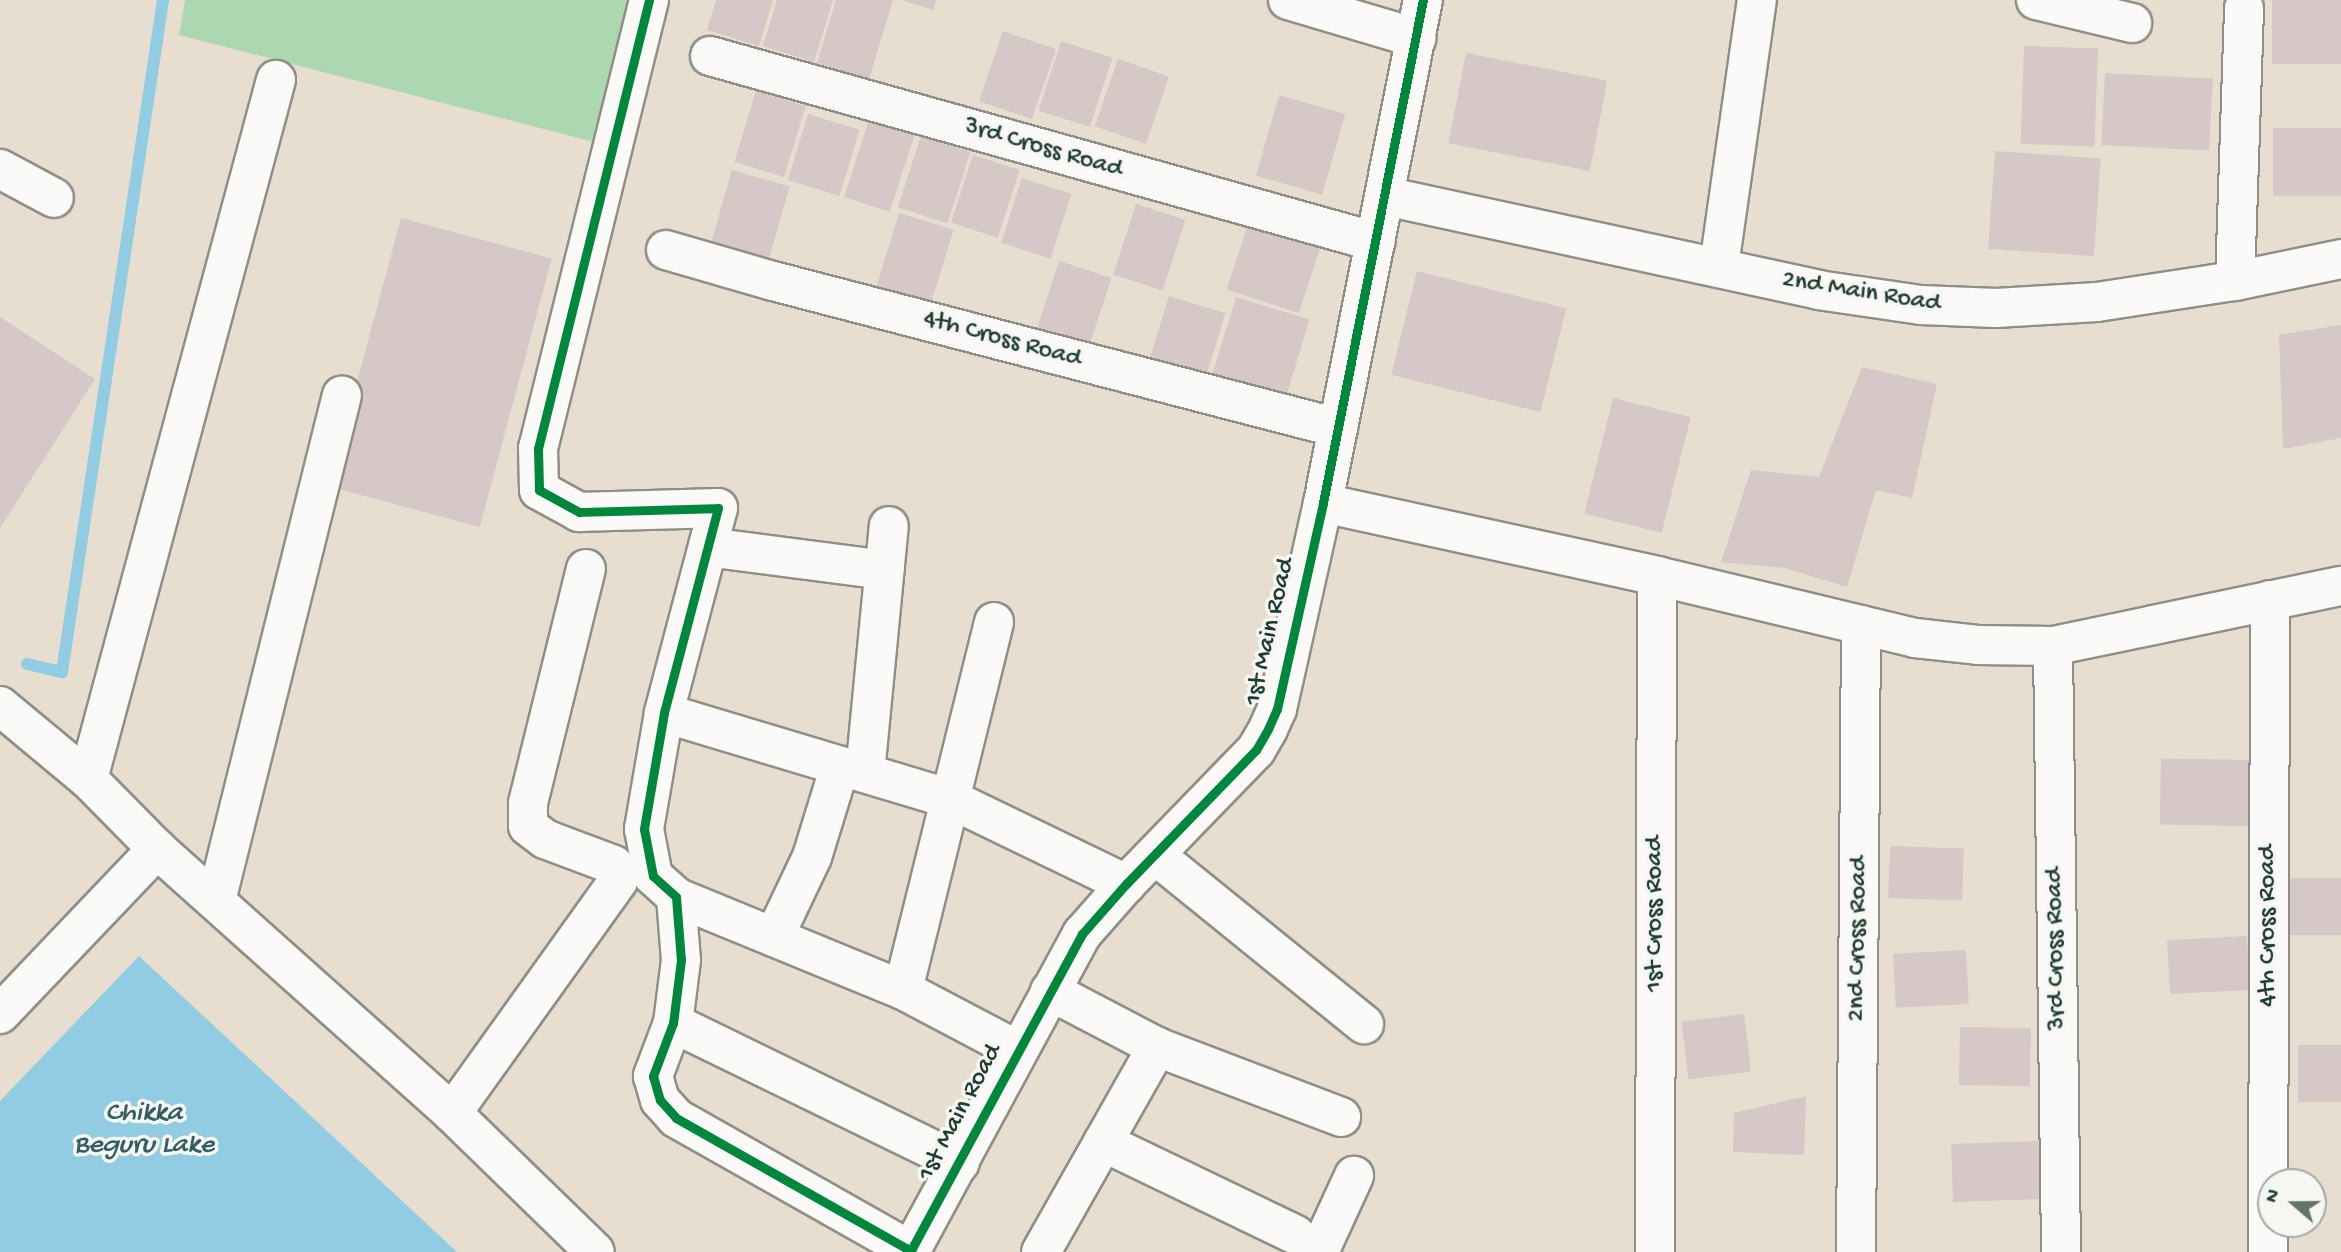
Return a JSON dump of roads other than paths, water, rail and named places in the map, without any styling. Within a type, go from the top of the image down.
[{"type":"street","points":[[649,0],[538,448],[539,490],[579,512],[718,508],[664,713],[644,828],[653,876],[676,897],[903,990],[1017,1050]]},
{"type":"street","points":[[1288,0],[1416,38]]},
{"type":"street","name":"1st Main Road","points":[[911,1252],[1017,1050],[1082,934],[1126,884],[1256,750],[1269,729],[1277,709],[1323,503],[1423,0]]},
{"type":"street","points":[[1719,266],[1757,0]]},
{"type":"street","points":[[2036,0],[2132,23]]},
{"type":"street","points":[[2235,281],[2244,8]]},
{"type":"street","name":"3rd Cross Road","points":[[710,56],[1376,243]]},
{"type":"street","points":[[88,779],[276,80]]},
{"type":"street","points":[[0,169],[54,198]]},
{"type":"street","name":"2nd Main Road","points":[[1385,196],[1849,296],[1963,308],[2097,302],[2235,281],[2341,259]]},
{"type":"street","name":"4th Cross Road","points":[[666,250],[773,281],[1338,428]]},
{"type":"street","points":[[216,901],[342,395]]},
{"type":"street","points":[[1323,503],[1657,576],[1915,638],[1978,645],[2053,646],[2341,586]]},
{"type":"street","points":[[774,937],[852,770],[885,570],[889,526]]},
{"type":"street","points":[[708,547],[885,570]]},
{"type":"street","points":[[452,1113],[618,881],[614,865],[545,839],[528,825],[528,803],[586,569]]},
{"type":"street","name":"1st Cross Road","points":[[1655,1252],[1657,576]]},
{"type":"street","name":"4th Cross Road","points":[[2269,1252],[2270,600]]},
{"type":"street","points":[[903,990],[948,798],[994,622]]},
{"type":"street","name":"2nd Cross Road","points":[[1856,1252],[1861,625]]},
{"type":"street","name":"3rd Cross Road","points":[[2053,646],[2061,1252]]},
{"type":"street","points":[[0,706],[88,779],[157,849],[452,1113],[595,1252]]},
{"type":"street","points":[[664,713],[948,798],[1126,884]]},
{"type":"street","points":[[0,1014],[157,849]]},
{"type":"street","points":[[1155,855],[1364,1024]]},
{"type":"street","points":[[676,897],[681,960],[673,1023],[653,1076],[660,1100],[676,1118],[911,1252]]},
{"type":"street","points":[[1050,991],[1157,1046],[1341,1116]]},
{"type":"street","points":[[673,1023],[960,1163]]},
{"type":"street","points":[[1041,1252],[1157,1046]]},
{"type":"street","points":[[1103,1142],[1308,1244],[1354,1176]]},
{"type":"water","name":"Chikka Beguru Lake","points":[[139,956],[457,1252],[0,1252],[0,1101]]},
{"type":"waterway","points":[[27,664],[62,672],[163,0]]}]
